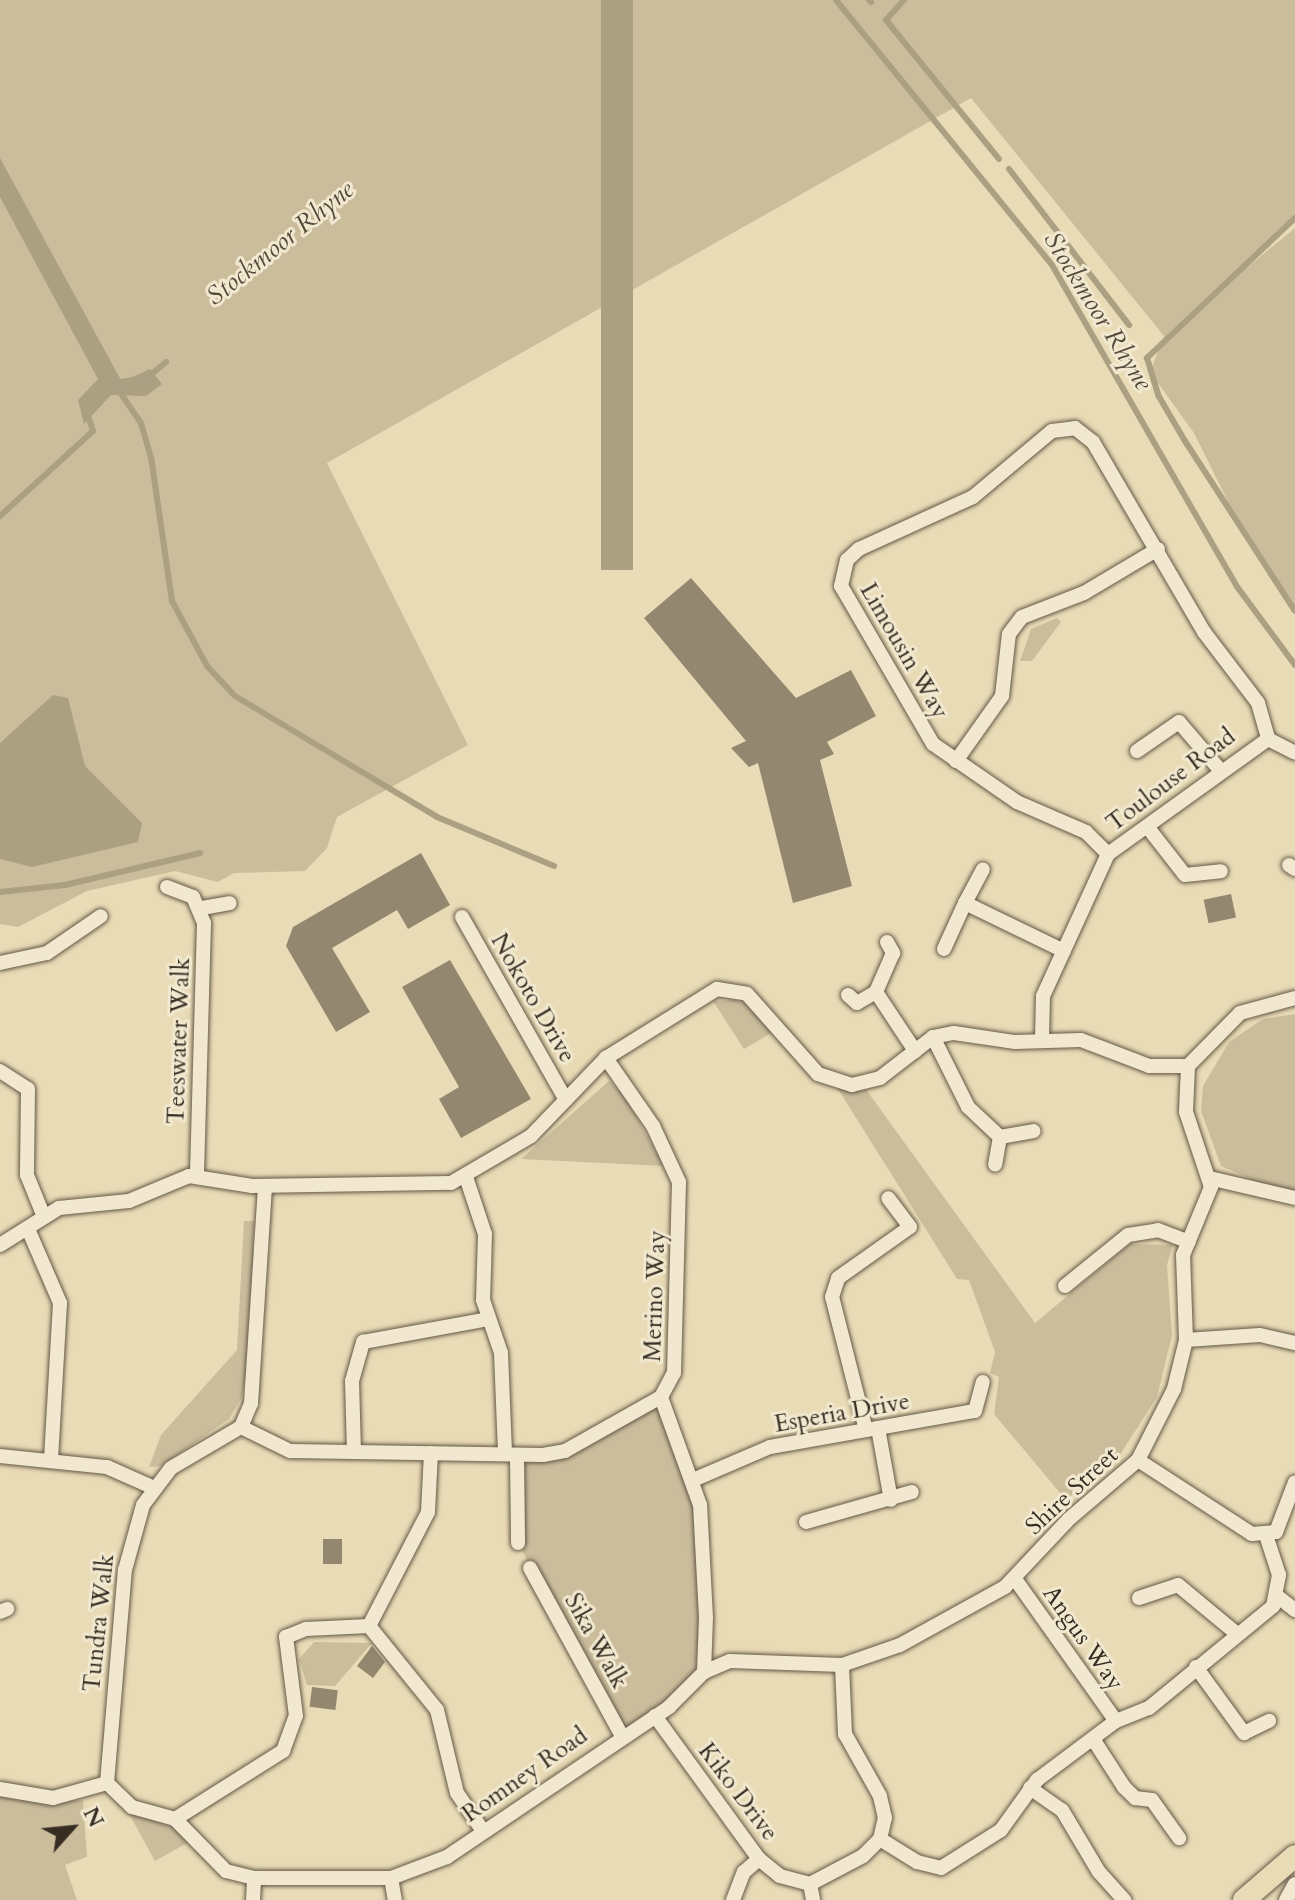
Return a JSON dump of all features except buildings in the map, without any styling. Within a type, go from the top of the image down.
[{"type":"main road","points":[[1244,1900],[1295,1856]]},
{"type":"street","name":"Limousin Way","points":[[1108,854],[1086,832],[1017,802],[956,761],[924,731],[885,657],[848,607],[841,586],[847,560],[973,497],[1063,427],[1093,442],[1204,632],[1258,703],[1268,739]]},
{"type":"street","points":[[956,761],[1002,696],[1009,634],[1022,617],[1084,593],[1158,549]]},
{"type":"street","points":[[1137,751],[1179,722],[1220,770]]},
{"type":"street","points":[[1268,739],[1295,753]]},
{"type":"street","name":"Toulouse Road","points":[[1042,1039],[1043,996],[1108,854],[1149,829],[1220,770],[1268,739]]},
{"type":"street","points":[[1149,829],[1185,875],[1221,871]]},
{"type":"street","points":[[944,949],[983,869]]},
{"type":"street","points":[[167,887],[181,889],[202,908],[230,903]]},
{"type":"street","points":[[965,903],[1064,951]]},
{"type":"street","name":"Teeswater Walk","points":[[197,1177],[196,1078],[205,1001],[202,908]]},
{"type":"street","points":[[0,963],[47,953],[101,916]]},
{"type":"street","name":"Nokoto Drive","points":[[462,917],[566,1100]]},
{"type":"street","points":[[848,995],[857,1003],[876,992],[893,953],[887,942]]},
{"type":"street","points":[[0,1245],[73,1203],[129,1201],[197,1177],[265,1186],[411,1187],[466,1177],[531,1136],[606,1058],[680,1009],[730,988],[756,1001],[809,1065],[833,1081],[867,1083],[933,1037],[954,1033],[1081,1040],[1149,1066],[1188,1066]]},
{"type":"street","points":[[876,992],[915,1051]]},
{"type":"street","points":[[1295,998],[1240,1013],[1188,1066],[1186,1112],[1209,1178],[1295,1198]]},
{"type":"street","points":[[933,1037],[968,1107],[1000,1137]]},
{"type":"street","name":"Merino Way","points":[[241,1427],[290,1451],[565,1451],[661,1397],[674,1373],[679,1182],[653,1126],[606,1058]]},
{"type":"street","points":[[0,1071],[28,1089],[28,1187],[44,1217]]},
{"type":"street","points":[[1000,1137],[1033,1131]]},
{"type":"street","points":[[995,1165],[1000,1137]]},
{"type":"street","points":[[466,1177],[485,1234],[488,1319],[501,1353],[518,1543]]},
{"type":"street","name":"Shire Street","points":[[704,1672],[730,1661],[842,1665],[900,1645],[1015,1579],[1069,1519],[1138,1460],[1167,1408],[1186,1340],[1181,1267],[1209,1200],[1209,1178]]},
{"type":"street","points":[[241,1427],[253,1385],[265,1186]]},
{"type":"street","points":[[888,1198],[910,1227],[848,1270],[832,1297],[891,1500]]},
{"type":"street","points":[[28,1229],[60,1303],[51,1459]]},
{"type":"street","points":[[1065,1286],[1128,1235],[1158,1230],[1189,1242]]},
{"type":"street","points":[[354,1452],[352,1381],[363,1342],[488,1319]]},
{"type":"street","points":[[1186,1340],[1260,1335],[1295,1343]]},
{"type":"street","name":"Esperia Drive","points":[[693,1480],[770,1447],[975,1411],[983,1382]]},
{"type":"street","points":[[661,1397],[693,1480],[704,1538],[704,1672]]},
{"type":"street","name":"Tundra Walk","points":[[107,1783],[127,1553],[152,1487],[171,1468],[241,1427]]},
{"type":"street","points":[[369,1626],[428,1512],[431,1453]]},
{"type":"street","points":[[0,1456],[107,1467],[152,1487]]},
{"type":"street","points":[[1138,1460],[1252,1534],[1266,1535],[1289,1524],[1295,1482]]},
{"type":"street","points":[[806,1522],[912,1492]]},
{"type":"street","points":[[880,1839],[941,1868],[1001,1830],[1030,1788],[1095,1742],[1116,1721],[1149,1708],[1237,1634],[1263,1617],[1277,1596],[1278,1564],[1266,1535]]},
{"type":"street","name":"Sika Walk","points":[[530,1568],[622,1736]]},
{"type":"street","name":"Angus Way","points":[[1015,1579],[1116,1721]]},
{"type":"street","points":[[1139,1598],[1178,1585],[1237,1634]]},
{"type":"street","points":[[1277,1596],[1295,1610]]},
{"type":"street","points":[[0,1789],[53,1798],[107,1783],[132,1807],[175,1819],[262,1770],[289,1742],[296,1716],[286,1637],[306,1629],[369,1626]]},
{"type":"street","points":[[369,1626],[437,1710],[457,1793],[483,1831]]},
{"type":"street","points":[[813,1900],[803,1884],[863,1856],[880,1839],[884,1808],[841,1717],[842,1665]]},
{"type":"street","points":[[1196,1667],[1244,1733],[1269,1721]]},
{"type":"street","name":"Romney Road","points":[[175,1819],[214,1863],[254,1878],[391,1878],[428,1867],[483,1831],[655,1716],[704,1672]]},
{"type":"street","name":"Kiko Drive","points":[[655,1716],[759,1859],[803,1884]]},
{"type":"street","points":[[1095,1742],[1124,1787],[1135,1798],[1152,1800],[1179,1838]]},
{"type":"street","points":[[1030,1788],[1062,1810],[1099,1872],[1124,1900]]},
{"type":"street","points":[[733,1900],[744,1872],[759,1859]]},
{"type":"street","points":[[253,1900],[254,1878]]},
{"type":"street","points":[[391,1878],[395,1900]]},
{"type":"street","points":[[1286,1900],[1295,1884]]},
{"type":"shaded area","points":[[0,0],[1295,0],[1295,218],[1185,318],[1295,228],[1295,610],[1248,542],[1194,433],[1150,372],[1164,336],[971,98],[327,463],[468,745],[337,817],[327,848],[305,871],[234,873],[218,882],[175,871],[87,891],[18,927],[0,924]]},
{"type":"shaded area","points":[[601,0],[633,0],[633,570],[601,570]]},
{"type":"shaded area","points":[[0,158],[122,382],[150,369],[162,384],[146,396],[111,395],[84,424],[78,400],[98,379],[0,197]]},
{"type":"shaded area","points":[[1057,618],[1061,622],[1032,661],[1020,661],[1031,629]]},
{"type":"shaded area","points":[[53,695],[68,698],[85,766],[142,823],[138,842],[32,867],[0,859],[0,743]]},
{"type":"shaded area","points":[[734,1000],[752,1005],[775,1031],[744,1049],[713,1001]]},
{"type":"shaded area","points":[[1295,1014],[1295,1191],[1267,1186],[1221,1166],[1201,1111],[1203,1086],[1229,1042],[1263,1019]]},
{"type":"shaded area","points":[[609,1081],[625,1097],[664,1166],[521,1159]]},
{"type":"shaded area","points":[[833,1081],[862,1084],[1035,1323],[1130,1244],[1173,1245],[1167,1265],[1172,1335],[1157,1397],[1118,1458],[1066,1500],[994,1414],[999,1377],[990,1373],[995,1352],[969,1280],[957,1279]]},
{"type":"shaded area","points":[[244,1221],[254,1221],[250,1347],[242,1397],[229,1419],[161,1466],[149,1467],[161,1435],[237,1350]]},
{"type":"shaded area","points":[[661,1397],[693,1480],[704,1672],[622,1736],[518,1543],[517,1456],[543,1455]]},
{"type":"shaded area","points":[[314,1642],[372,1643],[335,1686],[307,1685],[299,1659]]},
{"type":"shaded area","points":[[0,1793],[44,1802],[83,1800],[87,1857],[65,1865],[77,1900],[0,1900]]},
{"type":"shaded area","points":[[127,1810],[182,1831],[189,1842],[155,1861]]},
{"type":"waterway","name":"Stockmoor Rhyne","points":[[836,0],[1052,265],[1238,588],[1295,665]]},
{"type":"waterway","points":[[904,0],[886,20],[999,159]]},
{"type":"waterway","points":[[1009,169],[1129,325]]},
{"type":"waterway","points":[[1295,218],[1147,358],[1158,395],[1295,611]]},
{"type":"waterway","name":"Stockmoor Rhyne","points":[[115,383],[147,378],[166,362]]},
{"type":"waterway","points":[[117,388],[141,423],[151,457],[172,601],[207,666],[235,696],[437,817],[554,866]]},
{"type":"waterway","name":"Stockmoor Rhyne","points":[[0,516],[93,431],[87,413]]},
{"type":"waterway","name":"Stockmoor Rhyne","points":[[0,892],[65,885],[200,853]]}]
